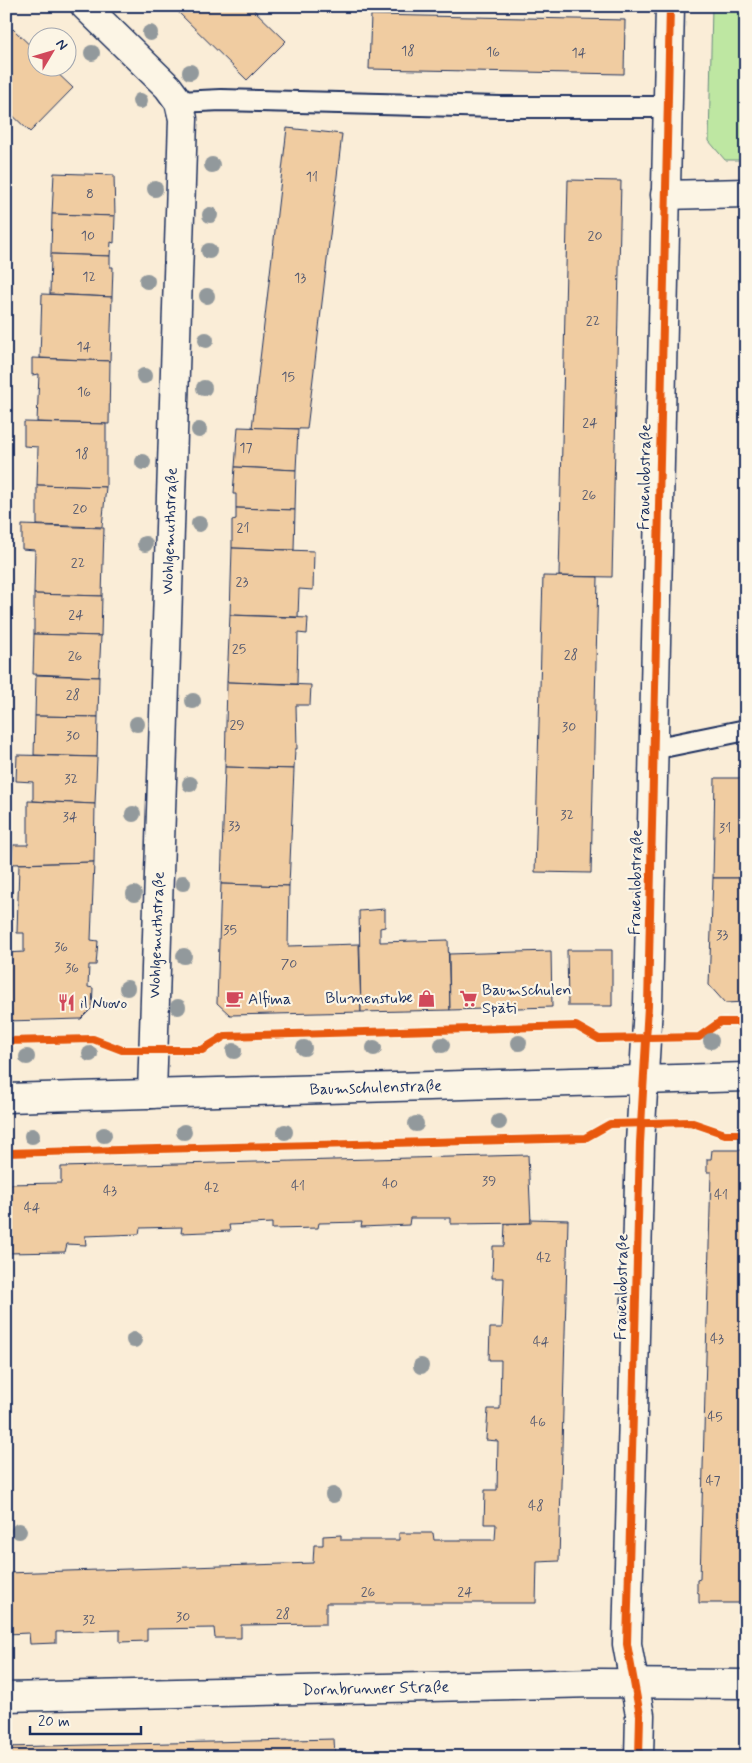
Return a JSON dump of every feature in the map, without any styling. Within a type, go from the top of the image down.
[{"type":"street","name":"Wohlgemuthstraße","points":[[85,6],[168,87],[179,102],[183,120],[152,1094]]},
{"type":"street","name":"Frauenlobstraße","points":[[639,1757],[640,1715],[627,1644],[640,1143],[648,1006],[670,6]]},
{"type":"street","points":[[665,195],[746,193]]},
{"type":"street","name":"Baumschulenstraße","points":[[6,1098],[746,1077]]},
{"type":"street","name":"Dornbrunner Straße","points":[[6,1697],[595,1683],[746,1684]]},
{"type":"lane","points":[[179,102],[231,101],[500,107],[667,107]]},
{"type":"lane","points":[[653,749],[746,730]]},
{"type":"green space","points":[[712,6],[746,6],[746,160],[725,160],[709,141]]},
{"type":"building","points":[[172,6],[250,6],[286,41],[247,80]]},
{"type":"building","points":[[371,15],[625,20],[624,74],[369,69]]},
{"type":"building","points":[[13,29],[28,43],[28,78],[62,78],[73,88],[30,132],[6,109],[6,36]]},
{"type":"building","points":[[287,128],[342,134],[307,429],[252,428]]},
{"type":"building","points":[[54,173],[114,175],[115,216],[52,214]]},
{"type":"building","points":[[568,180],[621,181],[612,577],[559,576]]},
{"type":"building","points":[[52,214],[115,216],[114,243],[111,242],[110,256],[51,254]]},
{"type":"building","points":[[51,254],[110,256],[110,267],[113,267],[112,297],[50,294]]},
{"type":"building","points":[[42,294],[112,297],[110,361],[40,358]]},
{"type":"building","points":[[32,358],[110,361],[109,424],[37,422],[39,374],[32,375]]},
{"type":"building","points":[[24,422],[106,424],[106,487],[37,485],[38,447],[24,446]]},
{"type":"building","points":[[238,427],[298,429],[296,470],[235,467]]},
{"type":"building","points":[[235,467],[296,470],[295,510],[236,508],[236,494],[233,494]]},
{"type":"building","points":[[37,485],[106,487],[102,527],[37,525]]},
{"type":"building","points":[[236,508],[295,510],[294,550],[232,548],[232,520],[236,519]]},
{"type":"building","points":[[22,525],[104,528],[102,596],[34,594],[35,550],[22,549]]},
{"type":"building","points":[[232,548],[314,551],[313,590],[299,589],[298,617],[230,615]]},
{"type":"building","points":[[543,576],[598,577],[591,873],[535,872]]},
{"type":"building","points":[[34,594],[102,596],[101,636],[34,634]]},
{"type":"building","points":[[230,615],[308,618],[307,634],[298,633],[297,684],[227,682]]},
{"type":"building","points":[[34,634],[101,636],[99,677],[33,674]]},
{"type":"building","points":[[36,675],[99,677],[98,717],[35,716]]},
{"type":"building","points":[[227,682],[311,685],[310,705],[296,705],[297,749],[295,749],[294,769],[225,767]]},
{"type":"building","points":[[35,716],[98,717],[97,757],[34,755]]},
{"type":"building","points":[[17,755],[97,757],[95,804],[33,801],[33,782],[16,781]]},
{"type":"building","points":[[225,767],[294,769],[289,886],[221,884]]},
{"type":"building","points":[[715,778],[746,778],[746,878],[713,878]]},
{"type":"building","points":[[28,801],[95,804],[94,862],[11,864],[13,845],[28,845]]},
{"type":"building","points":[[94,862],[91,940],[98,941],[96,965],[89,965],[88,987],[93,988],[92,1008],[81,1019],[6,1021],[6,953],[24,952],[24,933],[17,933],[19,864]]},
{"type":"building","points":[[713,878],[746,878],[746,1002],[725,1003],[709,985]]},
{"type":"building","points":[[221,884],[289,886],[288,946],[359,944],[361,1012],[230,1015],[217,1003]]},
{"type":"building","points":[[385,909],[385,927],[380,928],[380,942],[448,940],[450,1010],[361,1012],[359,911]]},
{"type":"building","points":[[567,950],[612,950],[612,1006],[568,1006]]},
{"type":"building","points":[[551,951],[552,1007],[450,1010],[449,954]]},
{"type":"building","points":[[712,1150],[746,1150],[746,1603],[699,1603],[699,1593],[697,1592],[697,1580],[700,1579],[711,1172],[707,1172],[707,1159],[711,1159]]},
{"type":"building","points":[[528,1155],[531,1223],[451,1224],[451,1218],[410,1218],[409,1225],[361,1227],[362,1222],[319,1223],[318,1228],[272,1229],[272,1223],[229,1225],[230,1231],[181,1233],[182,1227],[140,1228],[139,1234],[85,1236],[86,1245],[67,1244],[65,1252],[6,1253],[6,1184],[61,1183],[61,1167]]},
{"type":"building","points":[[531,1219],[568,1220],[559,1561],[537,1562],[536,1603],[326,1603],[326,1624],[241,1625],[241,1638],[215,1638],[214,1628],[147,1629],[147,1641],[120,1642],[120,1630],[56,1632],[56,1643],[30,1644],[29,1633],[6,1634],[6,1573],[313,1563],[314,1545],[323,1545],[323,1536],[341,1535],[341,1540],[399,1540],[399,1533],[433,1533],[434,1540],[495,1540],[496,1524],[484,1524],[485,1490],[497,1490],[498,1441],[486,1440],[488,1409],[500,1409],[501,1360],[489,1360],[490,1328],[502,1328],[504,1278],[492,1278],[493,1246],[504,1246],[505,1224],[531,1223]]},
{"type":"building","points":[[334,1739],[335,1757],[6,1757],[6,1747]]},
{"type":"cycle path","points":[[639,1757],[640,1715],[627,1644],[640,1143],[648,1006],[670,6]]},
{"type":"cycle path","points":[[6,1041],[93,1039],[122,1050],[202,1050],[225,1036],[576,1026],[599,1039],[699,1037],[720,1022],[746,1022]]},
{"type":"cycle path","points":[[6,1153],[585,1138],[610,1124],[690,1122],[725,1134],[746,1134]]},
{"type":"place","name":"Blumenstube","points":[[427,998]]},
{"type":"place","name":"Alfima","points":[[234,999]]},
{"type":"place","name":"Baumschulen Späti","points":[[468,999]]},
{"type":"place","name":"il Nuovo","points":[[66,1003]]}]
